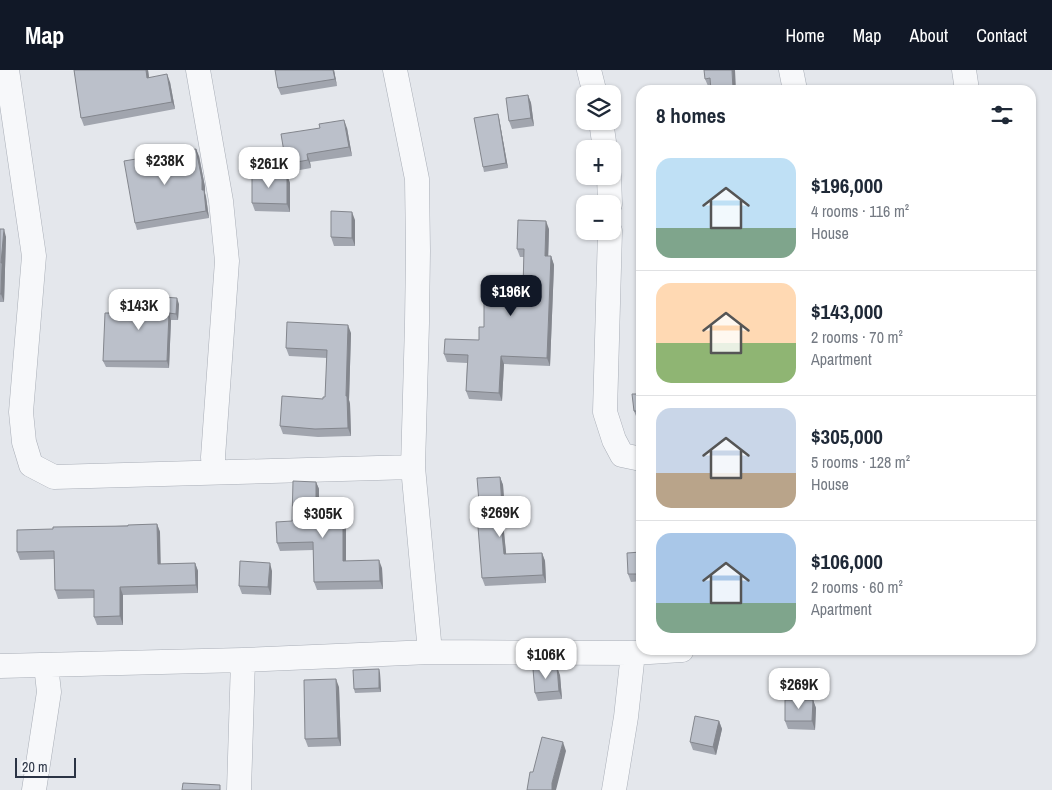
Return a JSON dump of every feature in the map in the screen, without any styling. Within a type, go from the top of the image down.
[{"type":"street","points":[[7,70],[34,256],[21,412],[24,442],[31,465],[54,477],[413,467]]},
{"type":"street","points":[[198,70],[221,201],[227,261],[213,457],[214,472]]},
{"type":"street","points":[[395,70],[417,179],[417,323],[413,467],[430,652]]},
{"type":"street","points":[[589,70],[593,85]]},
{"type":"street","points":[[791,70],[794,85]]},
{"type":"street","points":[[964,70],[967,85]]},
{"type":"street","points":[[610,240],[606,412],[614,440],[622,455],[636,458]]},
{"type":"street","points":[[0,666],[242,660],[430,652],[636,653]]},
{"type":"street","points":[[614,790],[626,717],[633,653]]},
{"type":"street","points":[[239,790],[242,660]]},
{"type":"street","points":[[34,790],[49,692],[46,665]]},
{"type":"building","points":[[74,70],[146,70],[147,78],[167,74],[172,102],[81,118]]},
{"type":"building","points":[[275,70],[333,70],[335,79],[278,88]]},
{"type":"building","points":[[704,70],[732,70],[733,85],[711,85],[710,78],[705,79]]},
{"type":"building","points":[[528,95],[531,118],[509,121],[506,98]]},
{"type":"building","points":[[498,114],[506,163],[483,167],[474,118]]},
{"type":"building","points":[[344,120],[349,147],[307,154],[308,160],[286,164],[281,134],[320,128],[319,124]]},
{"type":"building","points":[[196,149],[206,211],[135,223],[124,161]]},
{"type":"building","points":[[252,174],[287,175],[287,204],[252,203]]},
{"type":"building","points":[[331,211],[352,212],[352,238],[331,237]]},
{"type":"building","points":[[518,220],[546,221],[545,256],[551,256],[547,358],[501,356],[499,393],[466,391],[468,355],[444,354],[445,339],[479,340],[479,327],[484,327],[484,290],[523,289],[524,249],[517,249]]},
{"type":"building","points":[[0,229],[4,229],[1,294],[0,294]]},
{"type":"building","points":[[134,295],[177,298],[176,314],[169,313],[167,361],[103,361],[105,313],[133,313]]},
{"type":"building","points":[[287,322],[348,325],[346,396],[348,428],[315,429],[280,426],[282,396],[323,399],[325,397],[327,350],[286,348]]},
{"type":"building","points":[[632,394],[636,394],[636,411],[634,411]]},
{"type":"building","points":[[500,477],[502,505],[499,504],[504,554],[542,553],[543,575],[482,578],[477,514],[480,514],[477,478]]},
{"type":"building","points":[[293,481],[316,482],[316,512],[343,512],[343,561],[379,560],[380,581],[314,582],[313,542],[277,543],[276,522],[292,521]]},
{"type":"building","points":[[157,524],[158,564],[195,563],[196,585],[120,587],[120,616],[94,617],[94,590],[55,590],[54,551],[17,552],[17,530]]},
{"type":"building","points":[[636,552],[636,574],[628,574],[627,553]]},
{"type":"building","points":[[240,561],[270,563],[268,587],[239,586]]},
{"type":"building","points":[[557,667],[559,691],[535,693],[533,669]]},
{"type":"building","points":[[379,669],[379,688],[354,689],[353,670]]},
{"type":"building","points":[[336,679],[338,738],[305,739],[304,680]]},
{"type":"building","points":[[785,700],[813,700],[812,721],[785,721]]},
{"type":"building","points":[[695,716],[719,721],[713,747],[690,742]]},
{"type":"building","points":[[542,737],[563,742],[552,783],[552,790],[527,790],[530,772],[533,772]]},
{"type":"building","points":[[183,783],[220,785],[220,790],[182,790]]}]
